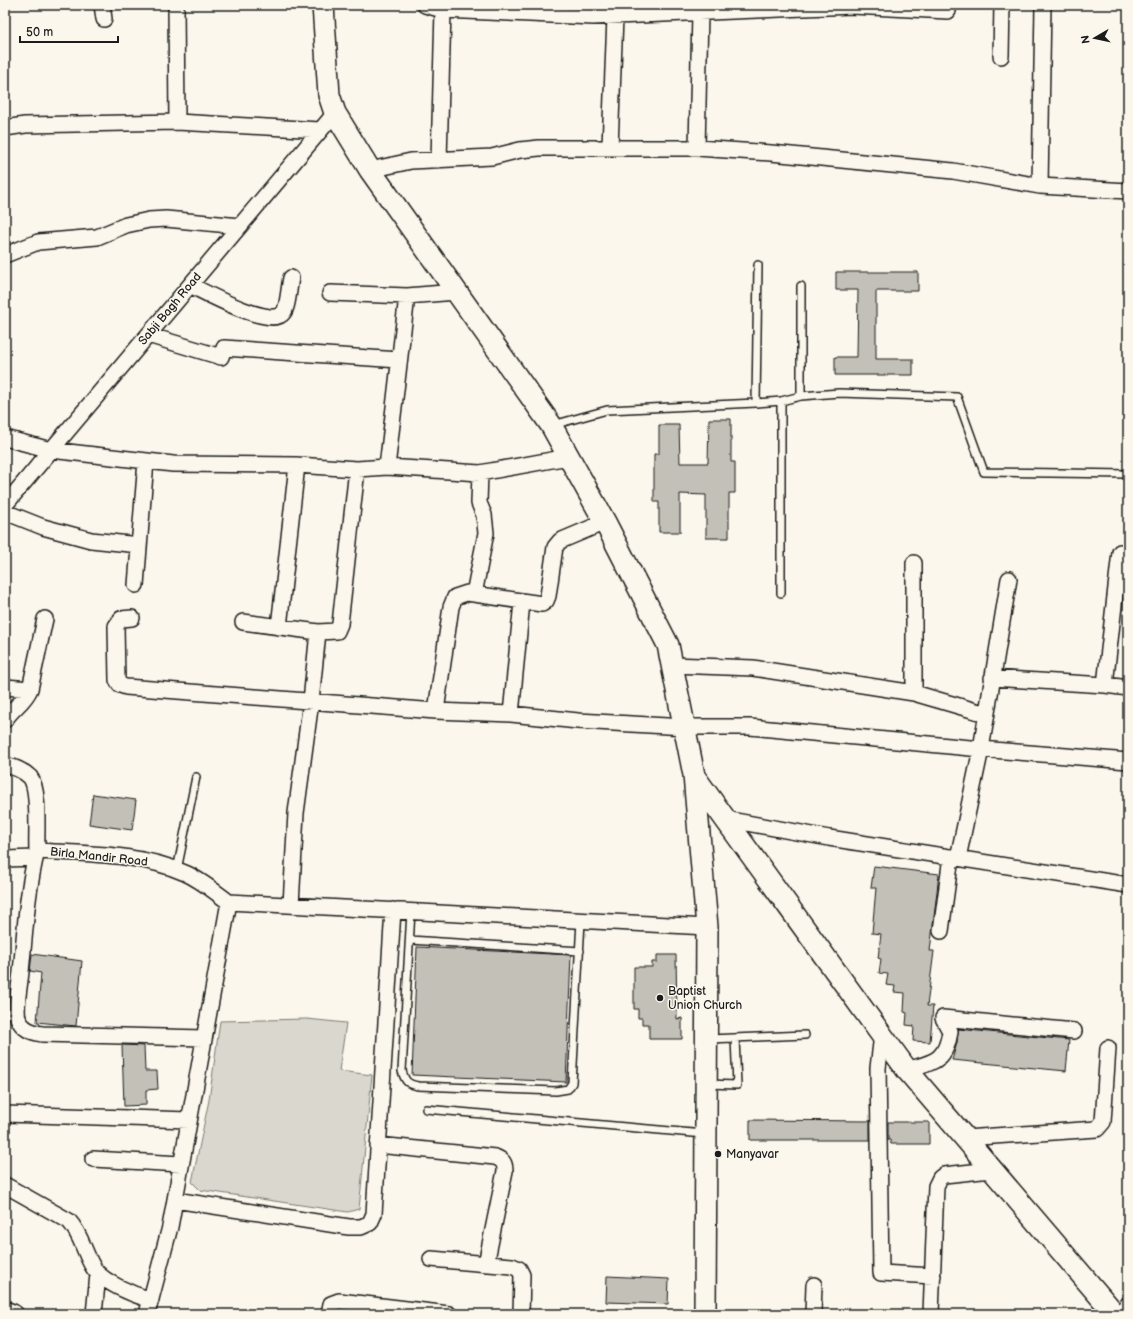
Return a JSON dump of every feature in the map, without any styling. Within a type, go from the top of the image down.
[{"type":"main road","points":[[322,5],[329,94],[335,113],[370,170],[551,425],[605,522],[668,645],[694,775],[708,927],[704,1314]]},
{"type":"main road","points":[[694,775],[907,1070],[1115,1314]]},
{"type":"street","points":[[176,5],[177,122]]},
{"type":"street","points":[[425,5],[443,10],[614,17],[663,10],[700,13],[852,6],[879,6],[948,11]]},
{"type":"street","points":[[1001,56],[1002,5]]},
{"type":"street","points":[[1040,186],[1043,5]]},
{"type":"street","points":[[439,160],[443,10]]},
{"type":"street","points":[[696,148],[700,13]]},
{"type":"street","points":[[610,147],[614,17]]},
{"type":"street","name":"Sabji Bagh Road","points":[[5,505],[335,113]]},
{"type":"street","points":[[5,128],[25,125],[177,122],[320,130]]},
{"type":"street","points":[[370,170],[411,162],[492,157],[520,150],[539,148],[696,148],[772,153],[953,171],[1040,186],[1128,191]]},
{"type":"street","points":[[5,255],[38,242],[97,237],[126,225],[149,220],[166,219],[240,226]]},
{"type":"street","points":[[190,285],[231,305],[271,318],[280,317],[284,313],[291,278]]},
{"type":"street","points":[[330,293],[407,296],[456,292]]},
{"type":"street","points":[[387,467],[407,296]]},
{"type":"street","points":[[148,335],[221,357],[224,348],[399,360]]},
{"type":"street","points":[[5,438],[51,450],[173,464],[297,465],[357,468],[387,467],[480,473],[568,457]]},
{"type":"street","points":[[136,585],[146,461]]},
{"type":"street","points":[[279,627],[297,465]]},
{"type":"street","points":[[243,622],[318,632],[337,631],[340,624],[357,468]]},
{"type":"street","points":[[474,594],[486,533],[484,515],[479,503],[480,473]]},
{"type":"street","points":[[5,512],[43,527],[84,539],[139,545]]},
{"type":"street","points":[[436,711],[451,607],[456,597],[474,594],[537,604],[546,601],[555,546],[560,541],[605,522]]},
{"type":"street","points":[[1105,685],[1120,552]]},
{"type":"street","points":[[914,563],[914,693]]},
{"type":"street","points":[[941,931],[954,857],[981,749],[1009,579]]},
{"type":"street","points":[[511,714],[522,602]]},
{"type":"street","points":[[132,618],[121,619],[116,626],[116,680],[120,685],[126,687],[436,711],[511,714],[578,721],[685,727],[750,727],[981,749],[1037,752],[1128,761]]},
{"type":"street","points":[[5,720],[11,712],[26,699],[30,689],[45,619]]},
{"type":"street","points":[[291,905],[296,812],[311,701],[318,632]]},
{"type":"street","points":[[672,665],[753,668],[914,693],[986,714]]},
{"type":"street","points":[[992,678],[1105,685],[1128,688]]},
{"type":"street","points":[[5,686],[30,689]]},
{"type":"street","name":"Birla Mandir Road","points":[[5,766],[18,768],[30,778],[35,791],[36,854],[143,860],[187,874],[229,902]]},
{"type":"street","points":[[726,819],[829,838],[1128,885]]},
{"type":"street","points":[[5,859],[36,854],[32,872],[20,987],[18,1016],[22,1025],[30,1031],[42,1034],[204,1038]]},
{"type":"street","points":[[98,1274],[131,1293],[149,1307],[170,1227],[229,902],[708,927]]},
{"type":"street","points":[[175,1200],[349,1227],[361,1227],[370,1223],[374,1214],[393,910]]},
{"type":"street","points":[[907,1070],[936,1060],[942,1056],[950,1031],[943,1018],[1074,1031]]},
{"type":"street","points":[[882,1035],[878,1068],[881,1273],[933,1276]]},
{"type":"street","points":[[965,1138],[1097,1128],[1103,1122],[1108,1048]]},
{"type":"street","points":[[5,1114],[189,1120]]},
{"type":"street","points":[[378,1145],[495,1157],[501,1159],[505,1164],[505,1171],[486,1264]]},
{"type":"street","points":[[92,1159],[181,1164]]},
{"type":"street","points":[[931,1314],[937,1181],[944,1175],[991,1170]]},
{"type":"street","points":[[5,1185],[69,1220],[74,1226],[98,1274],[94,1314]]},
{"type":"street","points":[[431,1258],[512,1266],[519,1269],[522,1275],[521,1314]]},
{"type":"street","points":[[813,1314],[814,1285]]},
{"type":"street","points":[[328,1314],[331,1304],[339,1301],[449,1314]]},
{"type":"street","points":[[1123,1314],[1128,1304]]},
{"type":"street","points":[[5,1310],[16,1314]]},
{"type":"lane","points":[[756,403],[758,265]]},
{"type":"lane","points":[[801,286],[801,396]]},
{"type":"lane","points":[[551,425],[608,410],[756,403],[781,401],[801,396],[839,393],[957,397],[984,472],[1128,474]]},
{"type":"lane","points":[[781,401],[781,593]]},
{"type":"lane","points":[[176,870],[196,777]]},
{"type":"lane","points":[[411,911],[402,1070],[404,1079],[409,1084],[418,1086],[556,1091],[568,1088],[572,1083],[581,920]]},
{"type":"lane","points":[[410,940],[580,951]]},
{"type":"lane","points":[[707,1039],[806,1035]]},
{"type":"lane","points":[[706,1084],[737,1084],[735,1038]]},
{"type":"lane","points":[[426,1109],[706,1134]]},
{"type":"shaded area","points":[[307,1019],[346,1023],[339,1071],[372,1075],[359,1209],[348,1212],[200,1190],[192,1182],[209,1100],[220,1021]]},
{"type":"building","points":[[836,272],[918,272],[918,291],[876,291],[876,359],[913,359],[913,375],[835,375],[835,357],[857,357],[858,290],[836,290]]},
{"type":"building","points":[[709,419],[731,419],[731,462],[735,462],[735,493],[729,493],[729,538],[706,538],[706,495],[680,494],[680,532],[659,532],[659,502],[654,502],[654,454],[659,454],[659,425],[679,425],[680,463],[708,463]]},
{"type":"building","points":[[93,794],[136,800],[132,830],[89,824]]},
{"type":"building","points":[[874,866],[939,874],[930,951],[934,951],[927,1006],[933,1006],[930,1042],[913,1041],[914,1026],[906,1025],[907,1013],[904,1012],[905,993],[894,992],[895,986],[886,985],[888,974],[879,973],[881,959],[878,958],[881,934],[872,933],[876,888],[871,888]]},
{"type":"building","points":[[417,947],[571,955],[566,1082],[412,1075]]},
{"type":"building","points":[[32,954],[82,961],[76,1026],[37,1022],[41,973],[30,971]]},
{"type":"building","points":[[657,955],[676,955],[677,1019],[682,1018],[682,1039],[649,1039],[649,1024],[642,1024],[642,1018],[638,1018],[638,1009],[634,1009],[634,967],[652,967],[652,962],[657,962]]},
{"type":"building","points":[[958,1029],[1069,1040],[1066,1071],[952,1060],[957,1043]]},
{"type":"building","points":[[122,1045],[144,1046],[145,1071],[157,1071],[158,1089],[146,1090],[146,1105],[124,1106]]},
{"type":"building","points":[[750,1120],[870,1121],[870,1140],[750,1140]]},
{"type":"building","points":[[888,1122],[929,1122],[929,1144],[891,1144],[890,1140],[888,1140]]},
{"type":"building","points":[[607,1276],[669,1279],[668,1304],[606,1302]]},
{"type":"place","name":"Baptist Union Church","points":[[660,998]]},
{"type":"place","name":"Manyavar","points":[[718,1154]]}]
